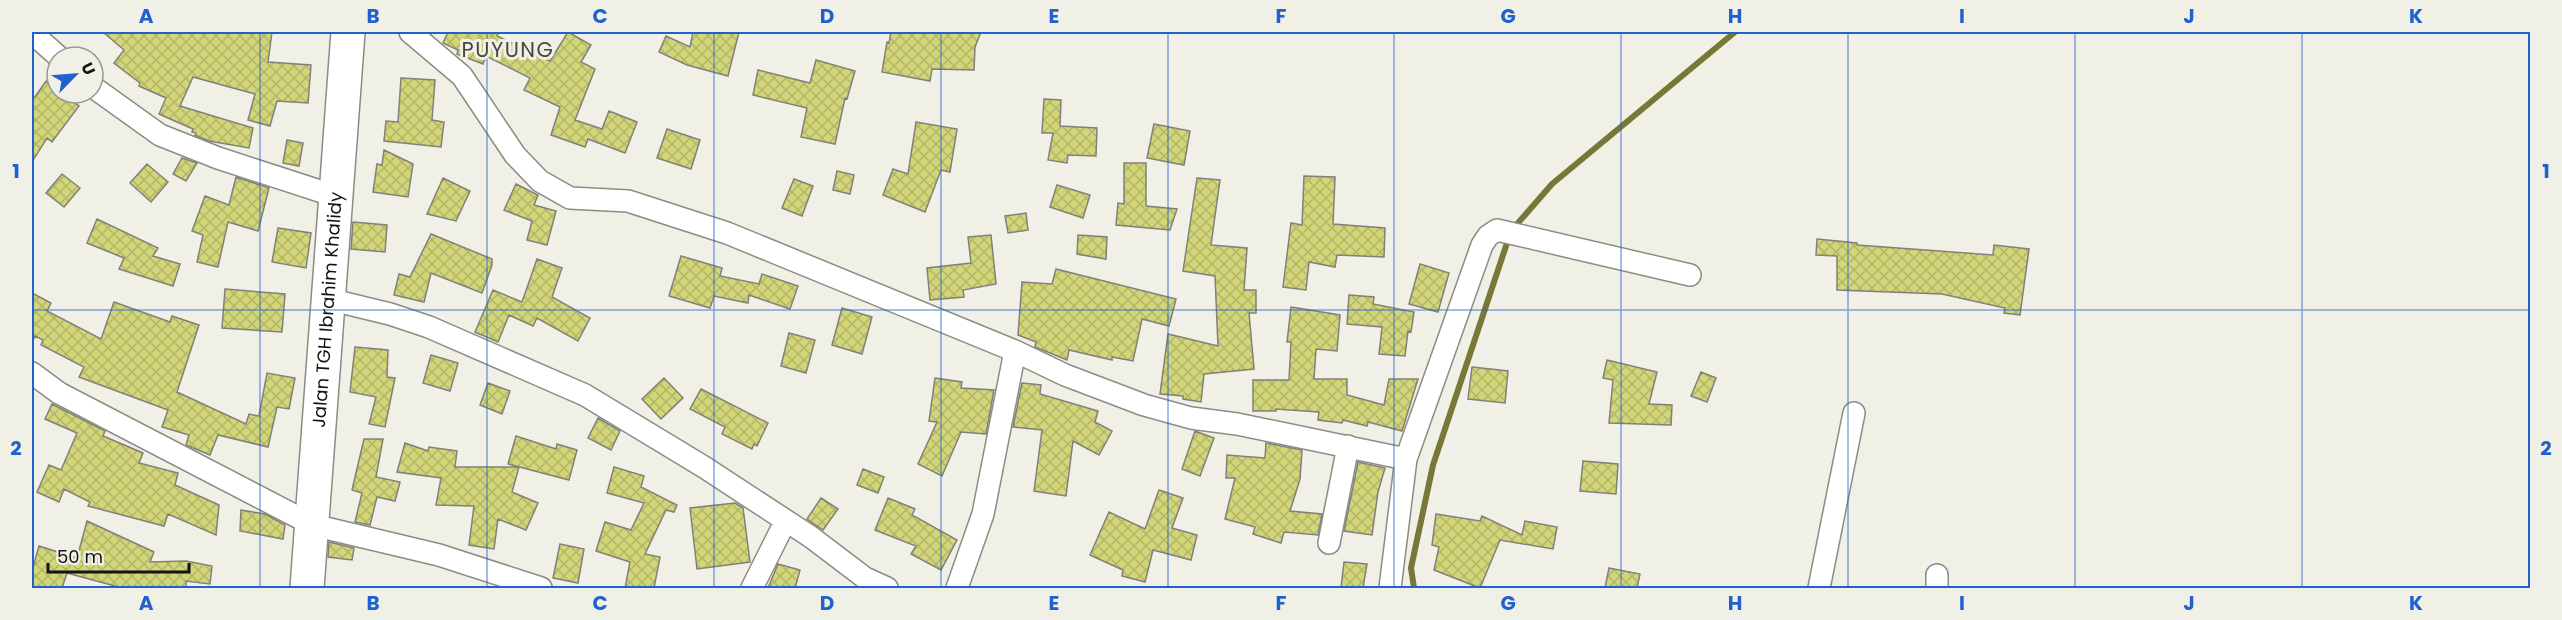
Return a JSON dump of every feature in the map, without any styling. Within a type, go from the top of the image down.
[{"type":"main road","name":"Jalan TGH Ibrahim Khalidy","points":[[307,588],[348,32]]},
{"type":"street","points":[[410,32],[462,76],[515,154],[540,181],[570,198],[628,201],[727,233],[1015,351],[1065,375],[1144,405],[1191,418],[1237,424],[1406,459]]},
{"type":"street","points":[[32,33],[46,45]]},
{"type":"street","points":[[105,96],[160,135],[218,158],[335,196]]},
{"type":"street","points":[[1390,588],[1406,459],[1480,250],[1488,236],[1507,232],[1690,276]]},
{"type":"street","points":[[328,299],[390,314],[429,327],[585,395],[674,448],[811,537],[865,578],[887,588]]},
{"type":"street","points":[[957,588],[983,514],[1015,351]]},
{"type":"street","points":[[32,374],[59,393],[313,525],[439,555],[541,588]]},
{"type":"street","points":[[1819,588],[1854,413]]},
{"type":"street","points":[[1329,543],[1348,446]]},
{"type":"street","points":[[752,588],[785,522]]},
{"type":"building","points":[[103,32],[272,32],[268,62],[311,65],[308,103],[277,101],[270,126],[248,120],[255,94],[193,77],[180,106],[253,128],[249,148],[209,141],[195,135],[196,133],[192,132],[193,129],[159,114],[166,98],[139,86],[140,83],[114,63],[124,50]]},
{"type":"building","points":[[448,32],[499,32],[497,36],[550,61],[568,32],[591,45],[581,62],[595,69],[575,120],[602,129],[609,111],[637,122],[625,153],[588,139],[585,147],[551,135],[560,107],[524,90],[530,78],[486,56],[483,64],[457,54],[458,50],[443,43]]},
{"type":"building","points":[[693,32],[739,32],[728,76],[687,65],[659,52],[666,36],[690,47]]},
{"type":"building","points":[[891,32],[981,32],[975,47],[974,70],[932,69],[930,81],[882,72]]},
{"type":"building","points":[[816,60],[855,71],[847,99],[845,98],[835,144],[801,137],[807,108],[753,95],[758,70],[810,83]]},
{"type":"building","points":[[401,78],[435,80],[432,120],[444,122],[441,147],[384,141],[386,121],[398,122]]},
{"type":"building","points":[[45,82],[45,105],[79,106],[52,142],[47,138],[32,162],[32,101]]},
{"type":"building","points":[[1044,99],[1061,100],[1060,126],[1097,128],[1096,156],[1068,155],[1067,163],[1048,160],[1053,133],[1042,133]]},
{"type":"building","points":[[916,122],[957,129],[950,172],[941,170],[925,212],[883,195],[893,169],[908,174]]},
{"type":"building","points":[[1154,124],[1190,131],[1184,165],[1147,158]]},
{"type":"building","points":[[667,129],[700,140],[691,169],[657,158]]},
{"type":"building","points":[[287,140],[303,143],[299,166],[283,163]]},
{"type":"building","points":[[384,150],[413,164],[408,197],[373,192],[377,164],[382,165]]},
{"type":"building","points":[[182,158],[197,163],[186,181],[173,174]]},
{"type":"building","points":[[1124,163],[1146,163],[1146,206],[1177,209],[1170,230],[1116,225],[1118,203],[1124,204]]},
{"type":"building","points":[[147,164],[168,182],[151,202],[130,183]]},
{"type":"building","points":[[837,171],[854,175],[850,194],[833,190]]},
{"type":"building","points":[[62,174],[80,188],[64,207],[46,193]]},
{"type":"building","points":[[1304,176],[1335,177],[1333,224],[1385,228],[1384,257],[1337,255],[1335,267],[1309,262],[1306,290],[1283,287],[1291,223],[1302,225]]},
{"type":"building","points":[[236,177],[269,188],[258,231],[228,222],[218,267],[197,262],[203,235],[192,231],[205,196],[229,205]]},
{"type":"building","points":[[443,178],[470,191],[456,221],[427,214]]},
{"type":"building","points":[[1197,178],[1220,180],[1211,245],[1247,248],[1244,290],[1256,290],[1256,313],[1249,313],[1254,369],[1204,374],[1201,402],[1183,399],[1183,396],[1160,394],[1168,334],[1218,346],[1215,276],[1183,271]]},
{"type":"building","points":[[794,179],[813,186],[802,216],[782,208]]},
{"type":"building","points":[[516,184],[538,195],[534,205],[556,211],[547,245],[527,240],[532,221],[504,210]]},
{"type":"building","points":[[1057,185],[1090,195],[1083,218],[1050,207]]},
{"type":"building","points":[[1026,213],[1028,230],[1008,233],[1005,216]]},
{"type":"building","points":[[97,219],[158,248],[153,256],[180,264],[173,286],[119,269],[124,258],[87,243]]},
{"type":"building","points":[[353,222],[387,225],[385,252],[351,249]]},
{"type":"building","points":[[278,228],[311,233],[306,268],[272,262]]},
{"type":"building","points":[[431,234],[492,259],[482,293],[431,273],[424,302],[394,295],[399,274],[410,277]]},
{"type":"building","points":[[991,235],[996,284],[963,290],[964,297],[930,300],[927,268],[971,263],[968,237]]},
{"type":"building","points":[[1078,235],[1107,237],[1106,259],[1077,254]]},
{"type":"building","points":[[1817,239],[1857,243],[1857,245],[1993,255],[1994,245],[2029,249],[2020,315],[2004,313],[2005,308],[1942,294],[1837,290],[1837,256],[1816,255]]},
{"type":"building","points":[[681,256],[722,268],[720,276],[759,284],[762,274],[798,286],[790,309],[749,295],[748,303],[714,296],[710,308],[669,296]]},
{"type":"building","points":[[537,259],[562,268],[552,297],[590,318],[578,341],[537,318],[533,326],[509,315],[498,342],[475,332],[493,290],[522,302]]},
{"type":"building","points":[[1420,264],[1449,273],[1438,312],[1409,304]]},
{"type":"building","points":[[1056,269],[1176,299],[1169,326],[1142,319],[1133,361],[1112,357],[1112,360],[1069,350],[1067,360],[1035,347],[1036,342],[1018,335],[1022,282],[1052,284]]},
{"type":"building","points":[[225,289],[285,294],[282,332],[222,328]]},
{"type":"building","points":[[32,293],[51,303],[47,311],[101,339],[114,302],[170,322],[172,316],[199,325],[177,392],[246,424],[249,414],[259,416],[267,373],[295,378],[289,409],[277,407],[268,447],[218,435],[210,455],[186,445],[189,435],[162,427],[168,410],[79,377],[84,367],[41,345],[43,340],[35,336],[32,343]]},
{"type":"building","points":[[1349,295],[1374,297],[1373,304],[1414,312],[1411,332],[1408,331],[1405,356],[1379,354],[1382,327],[1347,324]]},
{"type":"building","points":[[1291,307],[1340,315],[1337,351],[1316,349],[1314,379],[1347,379],[1347,395],[1384,405],[1389,379],[1418,379],[1402,431],[1368,422],[1367,426],[1343,420],[1342,423],[1318,420],[1319,412],[1276,409],[1276,411],[1253,411],[1253,380],[1289,380],[1291,342],[1287,342]]},
{"type":"building","points":[[842,308],[872,317],[862,354],[832,345]]},
{"type":"building","points":[[789,333],[815,340],[806,373],[781,366]]},
{"type":"building","points":[[355,347],[388,350],[387,377],[395,378],[385,427],[369,424],[376,397],[350,392]]},
{"type":"building","points":[[431,355],[458,363],[450,391],[423,383]]},
{"type":"building","points":[[1607,360],[1657,372],[1649,404],[1672,405],[1671,425],[1609,423],[1613,380],[1603,378]]},
{"type":"building","points":[[1472,367],[1508,371],[1505,403],[1468,399]]},
{"type":"building","points":[[1701,372],[1716,378],[1707,402],[1691,396]]},
{"type":"building","points":[[664,378],[683,398],[661,419],[642,399]]},
{"type":"building","points":[[935,378],[962,382],[961,388],[994,390],[986,434],[961,432],[942,476],[918,464],[937,422],[929,421]]},
{"type":"building","points":[[488,383],[510,391],[502,414],[480,405]]},
{"type":"building","points":[[1022,383],[1041,385],[1040,394],[1098,411],[1095,422],[1112,431],[1099,455],[1073,441],[1066,496],[1034,491],[1042,430],[1013,427]]},
{"type":"building","points":[[701,389],[768,423],[757,446],[754,444],[752,449],[722,434],[725,427],[690,409]]},
{"type":"building","points":[[52,404],[105,431],[103,436],[143,453],[139,463],[178,473],[175,485],[219,505],[216,535],[168,514],[164,526],[88,506],[90,502],[64,489],[59,502],[37,492],[49,465],[61,470],[77,433],[45,419]]},
{"type":"building","points":[[598,418],[620,431],[611,450],[588,438]]},
{"type":"building","points":[[1195,431],[1214,438],[1200,476],[1182,469]]},
{"type":"building","points":[[516,436],[556,449],[557,444],[577,450],[569,480],[508,464]]},
{"type":"building","points":[[364,439],[383,439],[376,477],[400,482],[395,501],[377,497],[370,525],[355,522],[362,493],[352,490]]},
{"type":"building","points":[[405,443],[428,451],[429,447],[457,451],[455,467],[519,467],[512,492],[538,503],[526,530],[498,519],[494,549],[469,545],[474,506],[436,505],[441,478],[397,472]]},
{"type":"building","points":[[1266,443],[1302,450],[1300,479],[1290,511],[1322,514],[1318,535],[1284,532],[1281,543],[1253,534],[1255,527],[1225,519],[1235,478],[1226,478],[1227,455],[1265,458]]},
{"type":"building","points":[[1583,461],[1618,464],[1616,494],[1580,491]]},
{"type":"building","points":[[1358,462],[1385,468],[1378,492],[1372,535],[1344,531]]},
{"type":"building","points":[[614,467],[644,476],[641,487],[677,505],[674,512],[666,510],[645,554],[660,557],[654,588],[625,588],[630,562],[596,551],[605,522],[631,530],[644,503],[607,493]]},
{"type":"building","points":[[863,469],[884,477],[878,493],[857,485]]},
{"type":"building","points":[[1159,490],[1183,498],[1172,528],[1197,535],[1191,560],[1153,550],[1145,582],[1122,576],[1123,570],[1090,555],[1109,512],[1145,529]]},
{"type":"building","points":[[821,498],[838,509],[823,530],[807,519]]},
{"type":"building","points":[[888,498],[915,509],[912,515],[957,540],[941,570],[911,554],[916,546],[875,530]]},
{"type":"building","points":[[735,503],[743,508],[750,562],[697,569],[690,508]]},
{"type":"building","points":[[241,510],[265,514],[285,525],[283,539],[240,531]]},
{"type":"building","points":[[1436,514],[1480,521],[1482,516],[1522,535],[1525,521],[1557,527],[1553,549],[1500,540],[1480,588],[1434,570],[1439,547],[1432,545]]},
{"type":"building","points":[[87,521],[154,552],[150,562],[186,561],[212,566],[210,584],[186,581],[186,588],[114,588],[115,586],[67,573],[62,588],[32,588],[32,571],[39,546],[77,558]]},
{"type":"building","points":[[329,542],[354,548],[352,560],[328,557]]},
{"type":"building","points":[[560,544],[584,549],[578,583],[553,578]]},
{"type":"building","points":[[1344,562],[1367,564],[1363,588],[1341,588]]},
{"type":"building","points":[[778,564],[800,570],[795,588],[768,588]]},
{"type":"building","points":[[1609,568],[1640,574],[1637,588],[1605,588]]},
{"type":"waterway","points":[[1414,588],[1411,568],[1433,465],[1511,231],[1552,184],[1735,32]]},
{"type":"district","name":"PUYUNG","points":[[508,50]]}]
